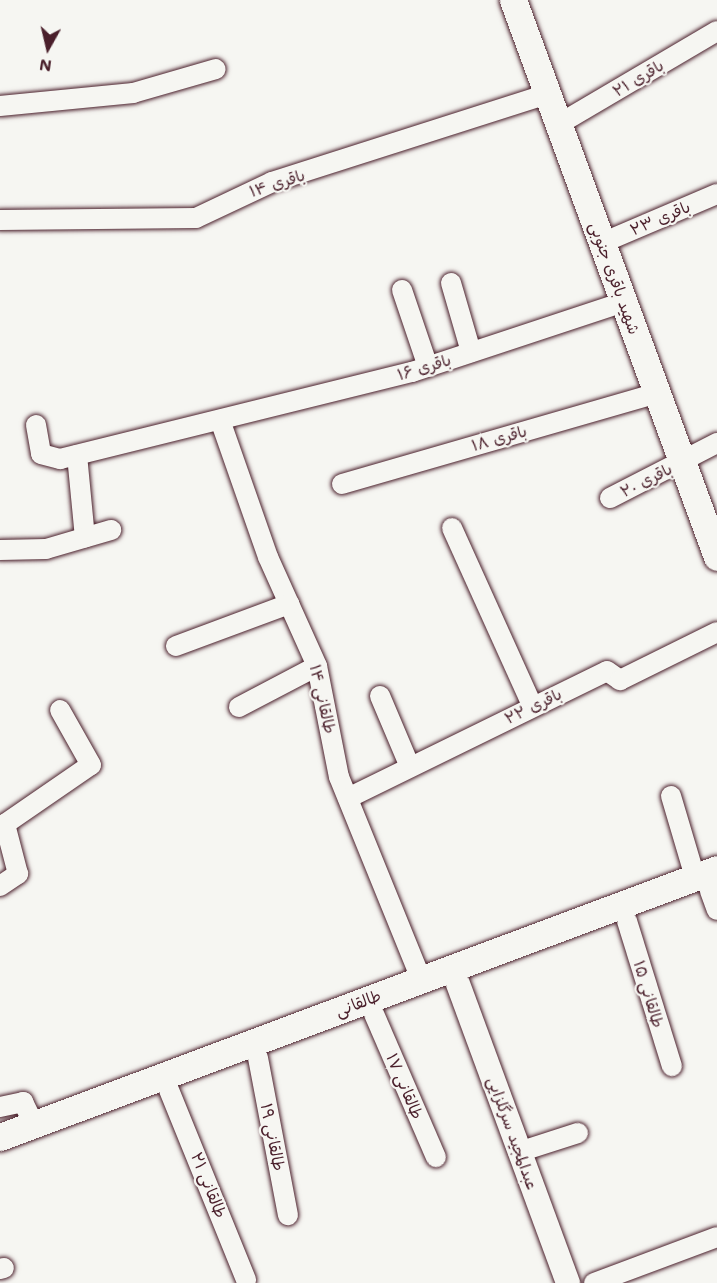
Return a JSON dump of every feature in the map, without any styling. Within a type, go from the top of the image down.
[{"type":"main road","name":"شهید باقری جنوبی","points":[[513,0],[682,461],[709,509],[717,557]]},
{"type":"main road","name":"طالقانی","points":[[0,1153],[627,921],[711,887]]},
{"type":"main road","name":"طالقانی","points":[[0,1137],[421,979],[711,887]]},
{"type":"street","name":"باقری ۲۱","points":[[558,124],[717,31]]},
{"type":"street","points":[[0,106],[133,93],[216,69]]},
{"type":"street","name":"باقری ۱۴","points":[[0,220],[196,218],[272,182],[547,94]]},
{"type":"street","name":"باقری ۲۳","points":[[602,243],[717,194]]},
{"type":"street","points":[[451,284],[471,352]]},
{"type":"street","points":[[402,290],[428,366]]},
{"type":"street","name":"باقری ۱۶","points":[[36,425],[41,454],[60,459],[428,366],[624,302]]},
{"type":"street","name":"باقری ۱۸","points":[[342,484],[657,393]]},
{"type":"street","name":"طالقانی ۱۴","points":[[220,420],[289,604],[318,666],[348,798],[421,979]]},
{"type":"street","name":"باقری ۲۰","points":[[610,498],[717,443]]},
{"type":"street","points":[[77,455],[85,538]]},
{"type":"street","points":[[452,528],[532,705]]},
{"type":"street","points":[[0,550],[46,549],[111,530]]},
{"type":"street","points":[[176,646],[289,604]]},
{"type":"street","name":"باقری ۲۲","points":[[348,798],[532,705],[607,671],[620,680],[717,632]]},
{"type":"street","points":[[239,707],[318,666]]},
{"type":"street","points":[[380,696],[410,767]]},
{"type":"street","points":[[0,886],[18,874],[5,824],[91,765],[60,710]]},
{"type":"street","points":[[671,796],[711,887]]},
{"type":"street","name":"طالقانی ۱۵","points":[[627,921],[672,1066]]},
{"type":"street","name":"عبدالمجید سرگلزایی","points":[[458,984],[568,1283]]},
{"type":"street","name":"طالقانی ۱۷","points":[[374,1014],[436,1157]]},
{"type":"street","name":"طالقانی ۱۹","points":[[258,1058],[288,1215]]},
{"type":"street","name":"طالقانی ۲۱","points":[[169,1090],[246,1280]]},
{"type":"street","points":[[0,1107],[23,1102],[34,1125]]},
{"type":"street","points":[[519,1152],[578,1134]]},
{"type":"street","points":[[594,1283],[717,1237]]}]
